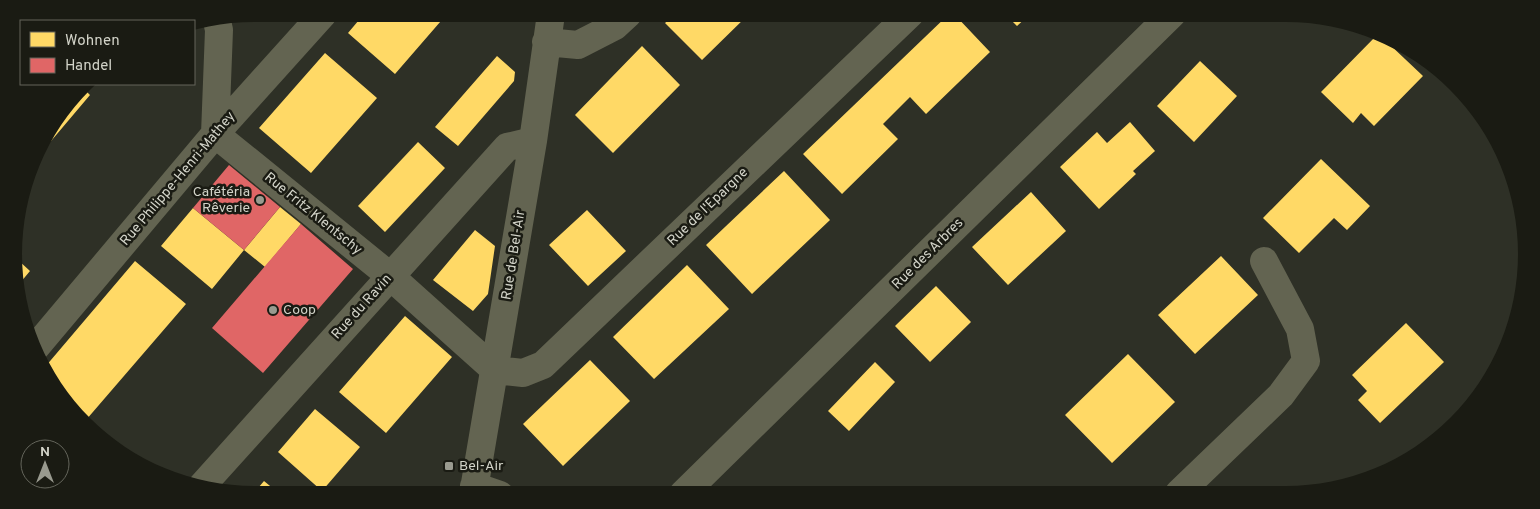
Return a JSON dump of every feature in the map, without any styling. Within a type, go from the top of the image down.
[{"type":"street","name":"Rue Philippe-Henri-Mathey","points":[[40,342],[215,134],[316,22]]},
{"type":"street","name":"Rue de Bel-Air","points":[[474,486],[533,140],[550,22]]},
{"type":"street","points":[[546,42],[578,45],[619,22]]},
{"type":"street","name":"Rue de l'Epargne","points":[[495,370],[523,373],[543,365],[902,22]]},
{"type":"street","name":"Rue des Arbres","points":[[691,486],[1164,22]]},
{"type":"street","points":[[215,134],[218,25]]},
{"type":"street","name":"Rue Fritz Klentschy","points":[[215,134],[390,276],[495,370]]},
{"type":"street","name":"Rue du Ravin","points":[[206,481],[507,147],[533,140]]},
{"type":"street","points":[[1187,486],[1281,394],[1306,361],[1300,329],[1264,261]]},
{"type":"building: Wohnen","points":[[357,22],[440,22],[395,74],[348,33]]},
{"type":"building: Wohnen","points":[[666,22],[741,22],[702,60]]},
{"type":"building: Wohnen","points":[[941,22],[962,22],[990,52],[926,114],[910,97],[883,124],[898,139],[842,194],[803,154]]},
{"type":"building: Wohnen","points":[[1013,22],[1021,22],[1017,26]]},
{"type":"building: Wohnen","points":[[1373,39],[1396,51],[1423,76],[1374,126],[1361,113],[1353,123],[1321,92]]},
{"type":"building: Wohnen","points":[[642,46],[680,85],[613,153],[575,115]]},
{"type":"building: Wohnen","points":[[325,53],[377,98],[311,173],[259,128]]},
{"type":"building: Wohnen","points":[[497,56],[515,72],[514,81],[458,146],[435,127]]},
{"type":"building: Wohnen","points":[[1200,61],[1237,96],[1194,142],[1157,106]]},
{"type":"building: Wohnen","points":[[88,93],[90,95],[55,136],[70,113]]},
{"type":"building: Wohnen","points":[[1130,122],[1155,151],[1133,171],[1136,174],[1099,209],[1060,167],[1097,132],[1107,143]]},
{"type":"building: Wohnen","points":[[418,142],[445,168],[385,232],[358,206]]},
{"type":"building: Wohnen","points":[[1321,159],[1370,206],[1347,230],[1334,218],[1299,253],[1263,218]]},
{"type":"building: Wohnen","points":[[784,171],[830,220],[752,294],[706,245]]},
{"type":"building: Wohnen","points":[[1031,192],[1066,231],[1008,285],[972,247]]},
{"type":"building: Wohnen","points":[[280,207],[301,224],[265,267],[244,250]]},
{"type":"building: Wohnen","points":[[193,208],[244,250],[212,289],[161,246]]},
{"type":"building: Wohnen","points":[[587,210],[626,251],[588,286],[549,245]]},
{"type":"building: Wohnen","points":[[475,230],[495,246],[488,294],[473,311],[433,280]]},
{"type":"building: Wohnen","points":[[1221,256],[1258,295],[1195,354],[1158,315]]},
{"type":"building: Wohnen","points":[[135,261],[186,304],[88,417],[70,396],[49,362]]},
{"type":"building: Wohnen","points":[[23,264],[30,271],[24,279]]},
{"type":"building: Wohnen","points":[[687,265],[729,309],[654,379],[613,337]]},
{"type":"building: Wohnen","points":[[936,286],[971,322],[930,362],[895,326]]},
{"type":"building: Wohnen","points":[[405,316],[452,357],[386,433],[339,392]]},
{"type":"building: Wohnen","points":[[1406,323],[1444,362],[1380,423],[1358,400],[1367,391],[1352,375]]},
{"type":"building: Wohnen","points":[[1128,354],[1175,402],[1112,463],[1065,415]]},
{"type":"building: Wohnen","points":[[590,360],[630,401],[563,466],[523,424]]},
{"type":"building: Wohnen","points":[[875,362],[895,382],[849,431],[828,411]]},
{"type":"building: Wohnen","points":[[315,409],[360,447],[326,486],[316,486],[278,452]]},
{"type":"building: Wohnen","points":[[264,481],[270,486],[260,486]]},
{"type":"building: Handel","points":[[229,165],[280,207],[244,250],[193,208]]},
{"type":"building: Handel","name":"Coop","points":[[301,224],[353,269],[263,373],[212,328]]},
{"type":"place","name":"Cafétéria Rêverie","points":[[260,200]]},
{"type":"place","name":"Coop","points":[[273,310]]},
{"type":"place","name":"Bel-Air","points":[[449,466]]}]
